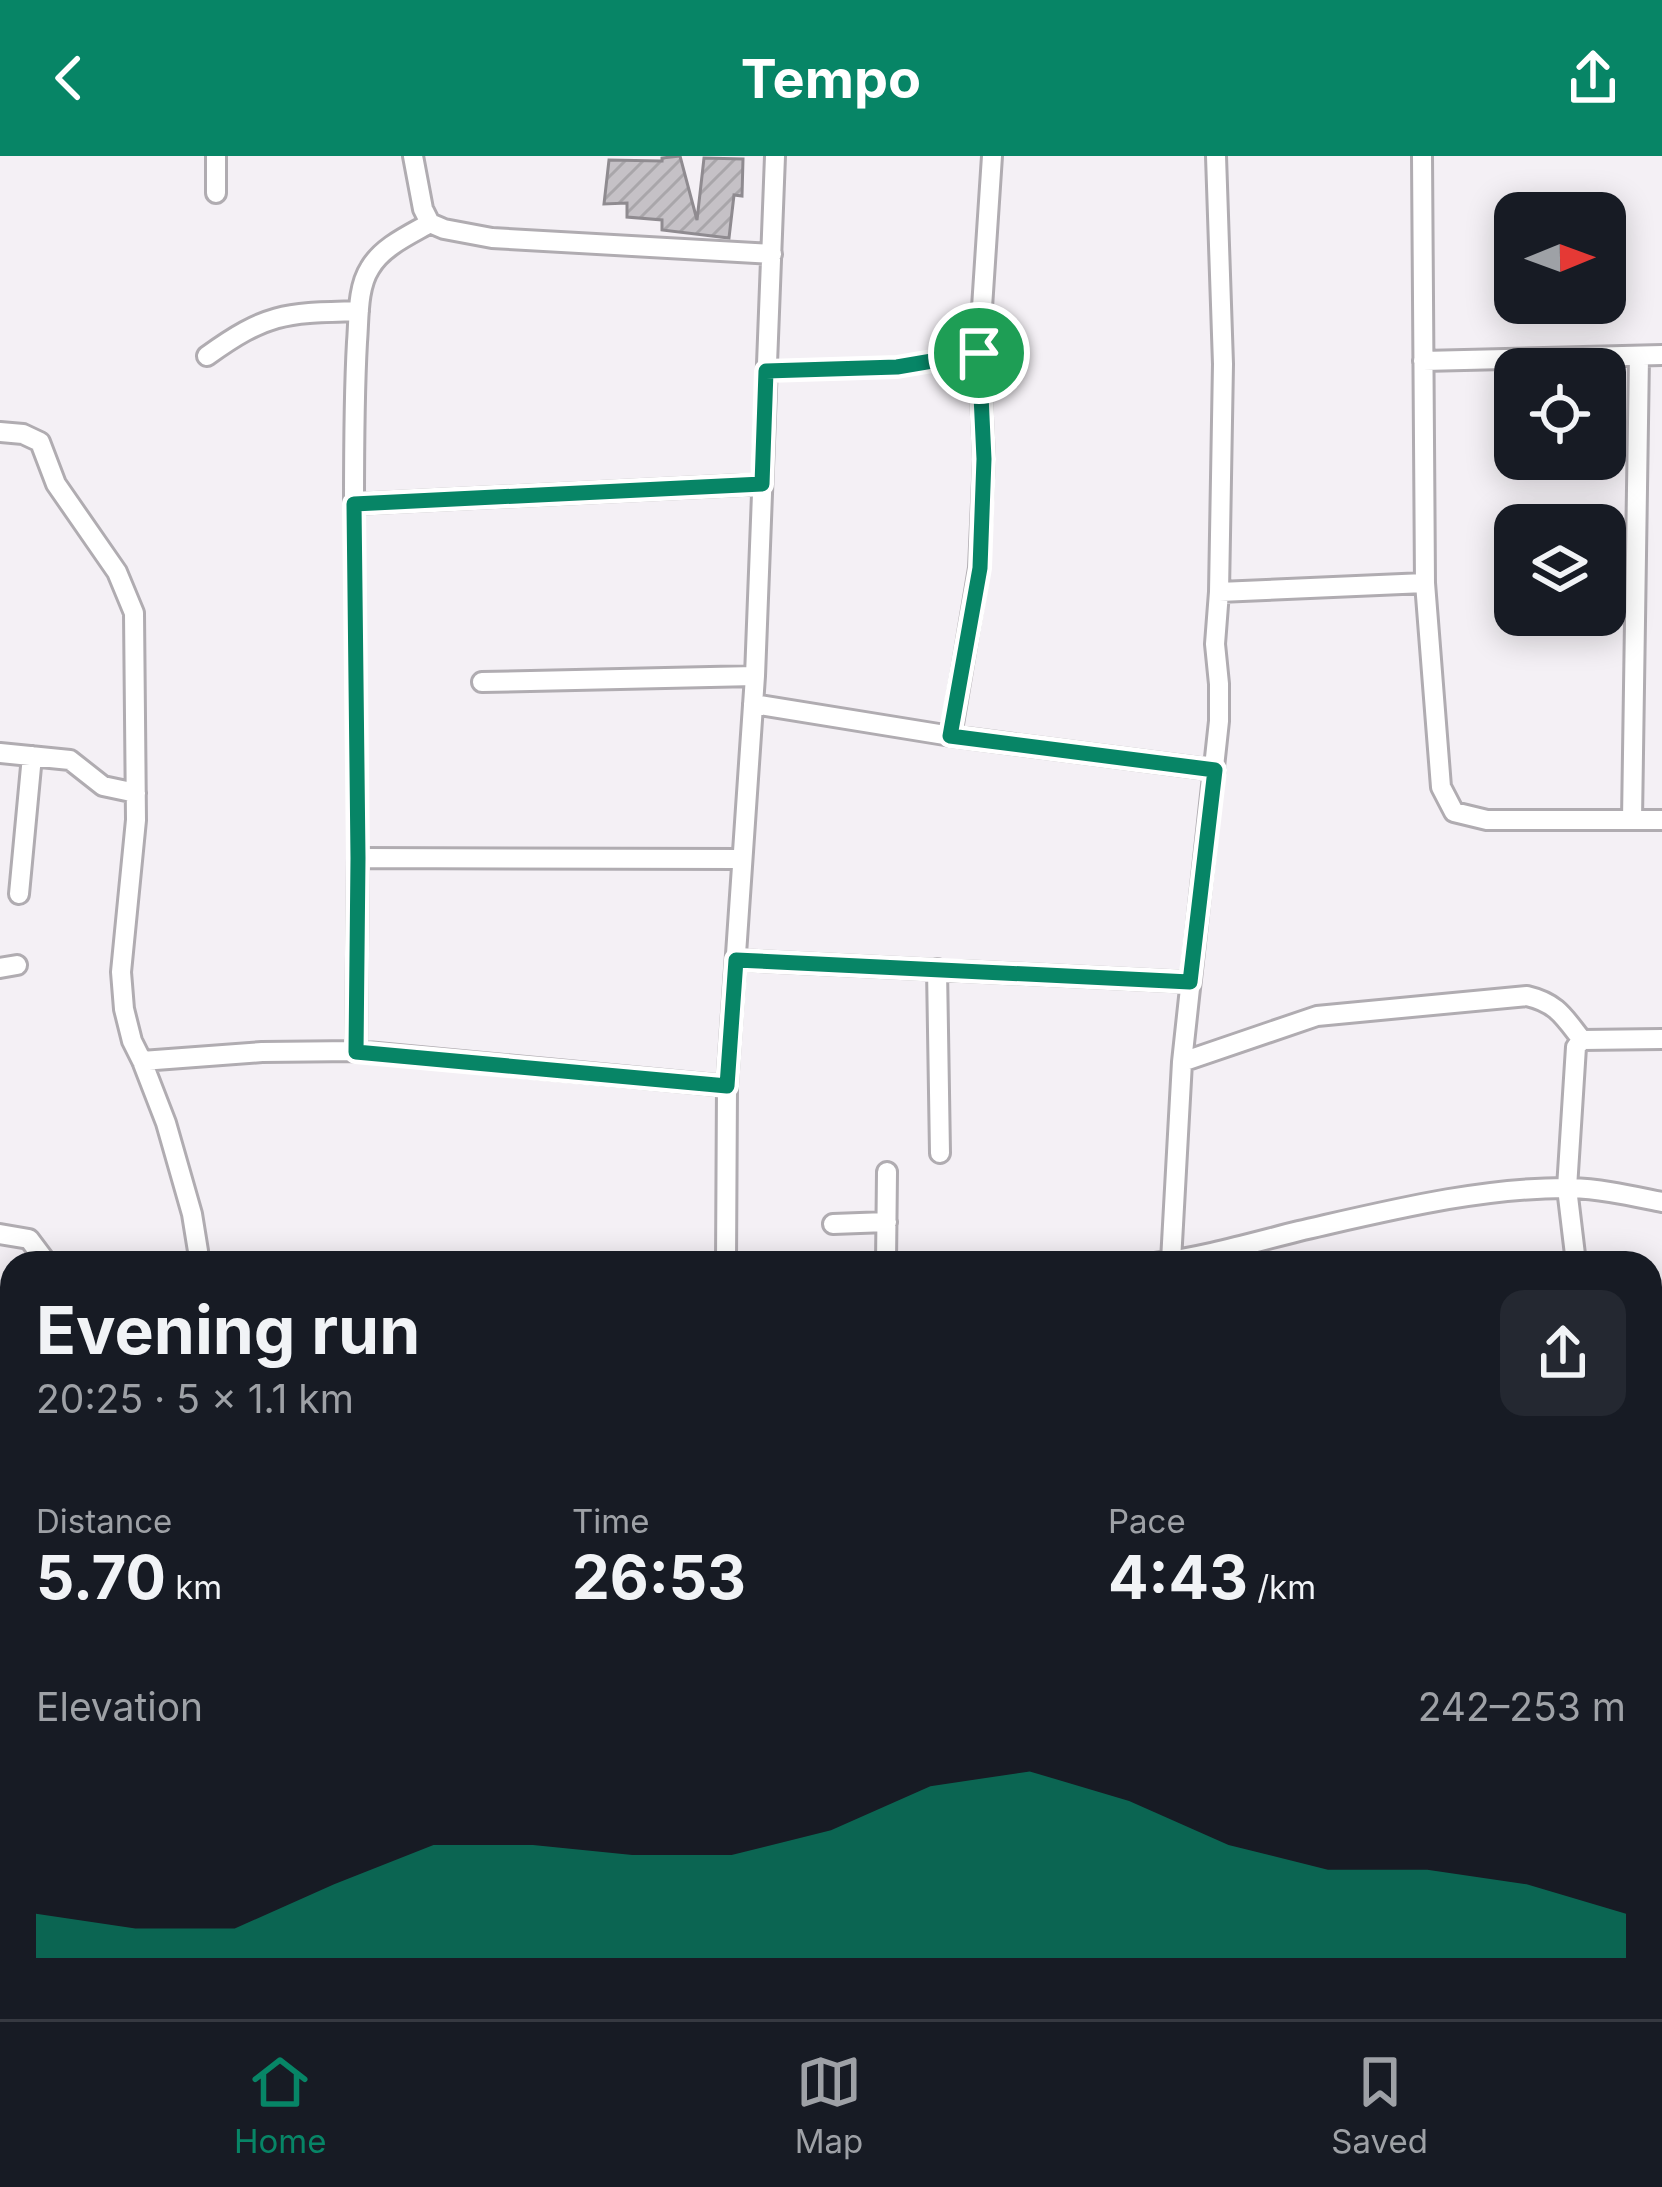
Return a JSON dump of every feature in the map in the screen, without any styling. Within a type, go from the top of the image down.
[{"type":"street","points":[[216,156],[217,193]]},
{"type":"street","points":[[413,156],[423,208],[430,223],[444,229],[492,238],[772,254]]},
{"type":"street","points":[[726,1251],[727,1086],[755,676],[776,156]]},
{"type":"street","points":[[950,736],[980,568],[984,459],[979,353],[992,156]]},
{"type":"street","points":[[1164,1251],[1219,721],[1215,644],[1223,364],[1216,156]]},
{"type":"street","points":[[1422,156],[1425,583],[1441,787],[1454,812],[1487,820],[1662,820]]},
{"type":"street","points":[[430,223],[382,252],[365,278],[355,385],[354,504],[762,484]]},
{"type":"street","points":[[207,356],[251,326],[276,317],[359,311]]},
{"type":"street","points":[[1423,361],[1662,355]]},
{"type":"street","points":[[1632,820],[1639,356]]},
{"type":"street","points":[[0,432],[23,434],[40,442],[56,484],[117,572],[134,613],[136,794],[121,972],[124,1010],[166,1123],[198,1251]]},
{"type":"street","points":[[1219,592],[1425,583]]},
{"type":"street","points":[[482,682],[755,676]]},
{"type":"street","points":[[753,704],[950,736],[1215,770]]},
{"type":"street","points":[[0,752],[70,760],[104,786],[136,794]]},
{"type":"street","points":[[19,894],[32,756]]},
{"type":"street","points":[[356,1052],[358,858],[741,859]]},
{"type":"street","points":[[736,960],[1190,982]]},
{"type":"street","points":[[937,969],[940,1153]]},
{"type":"street","points":[[1182,1062],[1317,1016],[1527,996],[1546,1000],[1582,1040]]},
{"type":"street","points":[[1575,1251],[1567,1188],[1576,1047],[1582,1040],[1662,1039]]},
{"type":"street","points":[[142,1061],[241,1052],[356,1052],[727,1086]]},
{"type":"street","points":[[886,1251],[887,1172]]},
{"type":"street","points":[[1215,1251],[1458,1199],[1567,1188],[1662,1202]]},
{"type":"street","points":[[832,1224],[886,1222]]},
{"type":"street","points":[[0,1234],[29,1239],[38,1251]]},
{"type":"path","points":[[766,371],[897,367],[979,353]]},
{"type":"path","points":[[354,504],[358,858]]},
{"type":"building","points":[[680,156],[697,220],[704,158],[743,159],[742,196],[734,195],[729,238],[662,230],[662,220],[627,217],[627,203],[604,204],[609,160],[662,161]]},
{"type":"route","points":[[979,353],[984,459],[980,568],[950,736],[1215,770],[1190,982],[736,960],[727,1086],[356,1052],[354,504],[762,484],[766,371],[897,367],[979,353]]}]
